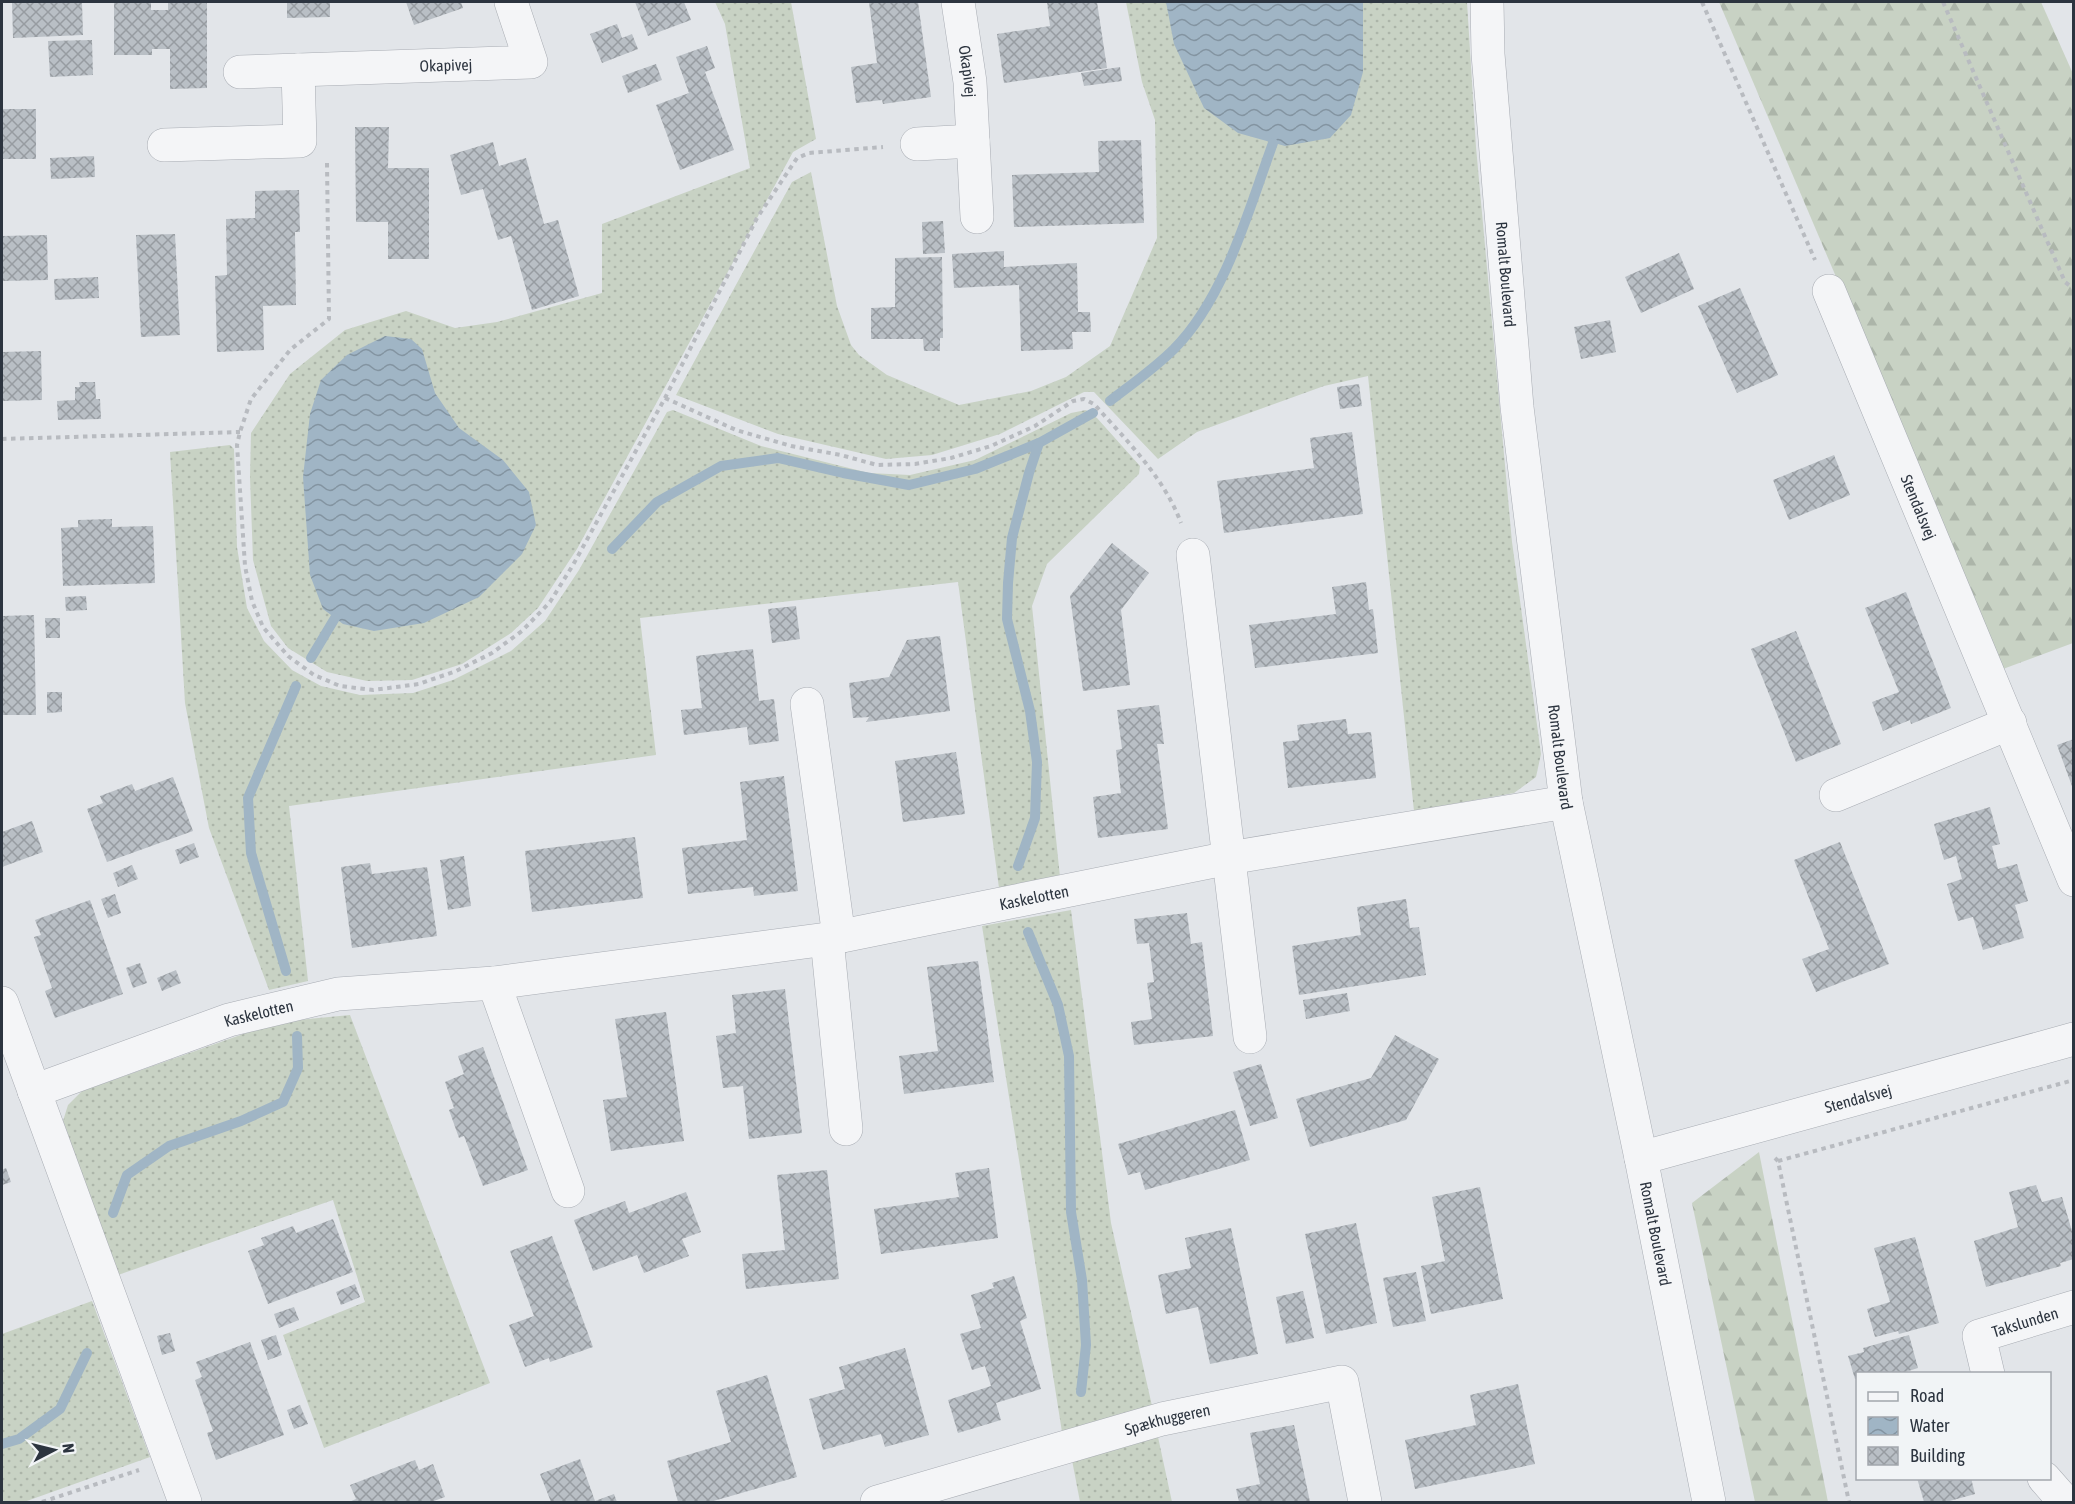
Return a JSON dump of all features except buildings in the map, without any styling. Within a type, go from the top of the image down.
[{"type":"street","name":"Okapivej","points":[[240,72],[531,62],[511,2]]},
{"type":"street","name":"Okapivej","points":[[958,2],[970,82],[977,217]]},
{"type":"street","name":"Romalt Boulevard","points":[[1487,2],[1488,54],[1517,407],[1566,802],[1641,1158],[1709,1503]]},
{"type":"street","points":[[165,145],[300,141],[298,70]]},
{"type":"street","points":[[916,144],[973,141]]},
{"type":"street","name":"Stendalsvej","points":[[1829,291],[2010,723],[2073,880]]},
{"type":"street","points":[[1193,555],[1250,1037]]},
{"type":"street","points":[[807,704],[833,938],[846,1129]]},
{"type":"street","points":[[1836,795],[2010,723]]},
{"type":"street","name":"Kaskelotten","points":[[34,1091],[215,1024],[338,994],[494,983],[833,938],[1229,858],[1566,802]]},
{"type":"street","points":[[494,983],[568,1191]]},
{"type":"street","points":[[2,1003],[185,1503]]},
{"type":"street","name":"Stendalsvej","points":[[1641,1158],[2073,1039]]},
{"type":"street","name":"Takslunden","points":[[1988,1372],[1979,1336],[2073,1308]]},
{"type":"street","name":"Spækhuggeren","points":[[877,1503],[1162,1419],[1342,1382],[1365,1503]]},
{"type":"street","points":[[2045,1480],[2064,1503]]},
{"type":"path","points":[[1702,2],[1829,291]]},
{"type":"path","points":[[1943,2],[2065,282],[2073,289]]},
{"type":"path","points":[[327,152],[329,319],[290,350],[264,383],[252,399],[240,432],[237,445],[245,566],[252,600],[263,627],[288,656],[314,675],[340,686],[373,690],[419,684],[456,672],[492,653],[522,631],[550,602],[665,398],[757,218],[797,158],[809,153],[916,144]]},
{"type":"path","points":[[665,398],[736,430],[791,446],[841,455],[877,465],[915,464],[951,458],[991,446],[1035,426],[1073,401],[1084,399],[1094,404],[1150,467],[1176,509],[1193,555]]},
{"type":"path","points":[[2,439],[240,432]]},
{"type":"path","points":[[1849,1503],[1778,1161],[2073,1080]]},
{"type":"path","points":[[42,1503],[168,1460]]},
{"type":"green space","points":[[715,2],[791,2],[816,139],[793,152],[577,549],[538,608],[511,633],[462,664],[412,680],[367,681],[327,672],[288,648],[271,626],[253,560],[251,433],[290,374],[345,330],[406,311],[455,328],[497,322],[602,293],[602,224],[750,168],[725,24]]},
{"type":"green space","points":[[1126,2],[1467,2],[1476,147],[1512,542],[1541,754],[1536,777],[1514,793],[1414,811],[1368,376],[1324,386],[1197,432],[1158,459],[1094,392],[1084,392],[1000,434],[932,455],[886,459],[778,434],[676,395],[792,182],[811,172],[837,306],[851,345],[859,355],[887,375],[959,405],[1031,391],[1066,377],[1110,346],[1157,238],[1155,120],[1142,82]]},
{"type":"green space","points":[[1719,2],[2041,2],[2074,76],[2073,643],[2003,669]]},
{"type":"green space","points":[[673,410],[761,446],[869,473],[910,475],[975,460],[1071,413],[1086,410],[1097,418],[1140,466],[1139,474],[1047,564],[1032,606],[1060,877],[999,888],[958,582],[640,618],[656,755],[289,806],[308,981],[269,990],[209,828],[185,703],[170,452],[230,445],[234,449],[237,547],[247,608],[264,641],[292,670],[321,686],[360,695],[413,693],[453,680],[511,651],[545,621],[579,570],[667,412]]},
{"type":"green space","points":[[1071,910],[1111,1223],[1152,1406],[1062,1432],[982,926]]},
{"type":"green space","points":[[350,1015],[490,1383],[324,1448],[283,1335],[365,1302],[333,1200],[118,1275],[63,1121],[68,1105],[82,1091],[277,1022]]},
{"type":"green space","points":[[1759,1152],[1828,1502],[1755,1502],[1692,1203]]},
{"type":"green space","points":[[92,1301],[150,1457],[24,1502],[2,1502],[2,1334]]},
{"type":"green space","points":[[1158,1437],[1172,1502],[1080,1502],[1072,1460]]},
{"type":"water","points":[[1166,2],[1363,2],[1363,72],[1351,115],[1330,138],[1285,146],[1238,133],[1204,108],[1174,44]]},
{"type":"water","points":[[385,336],[411,339],[422,349],[435,393],[459,428],[503,460],[529,492],[536,525],[522,554],[479,597],[424,623],[374,631],[343,624],[323,609],[310,575],[303,477],[310,414],[321,380],[347,355]]},
{"type":"waterway","points":[[1110,401],[1174,349],[1208,305],[1234,252],[1273,143]]},
{"type":"waterway","points":[[612,549],[657,502],[721,466],[778,458],[909,485],[975,469],[1039,443],[1093,413]]},
{"type":"waterway","points":[[1018,866],[1035,818],[1037,762],[1030,711],[1007,619],[1008,583],[1012,538],[1039,443]]},
{"type":"waterway","points":[[311,658],[335,618]]},
{"type":"waterway","points":[[286,971],[251,853],[248,798],[296,686]]},
{"type":"waterway","points":[[1028,932],[1058,1005],[1069,1056],[1071,1212],[1082,1280],[1086,1345],[1081,1392]]},
{"type":"waterway","points":[[113,1213],[127,1175],[169,1146],[241,1121],[283,1102],[298,1068],[297,1036]]},
{"type":"waterway","points":[[2,1444],[19,1439],[60,1409],[87,1353]]}]
